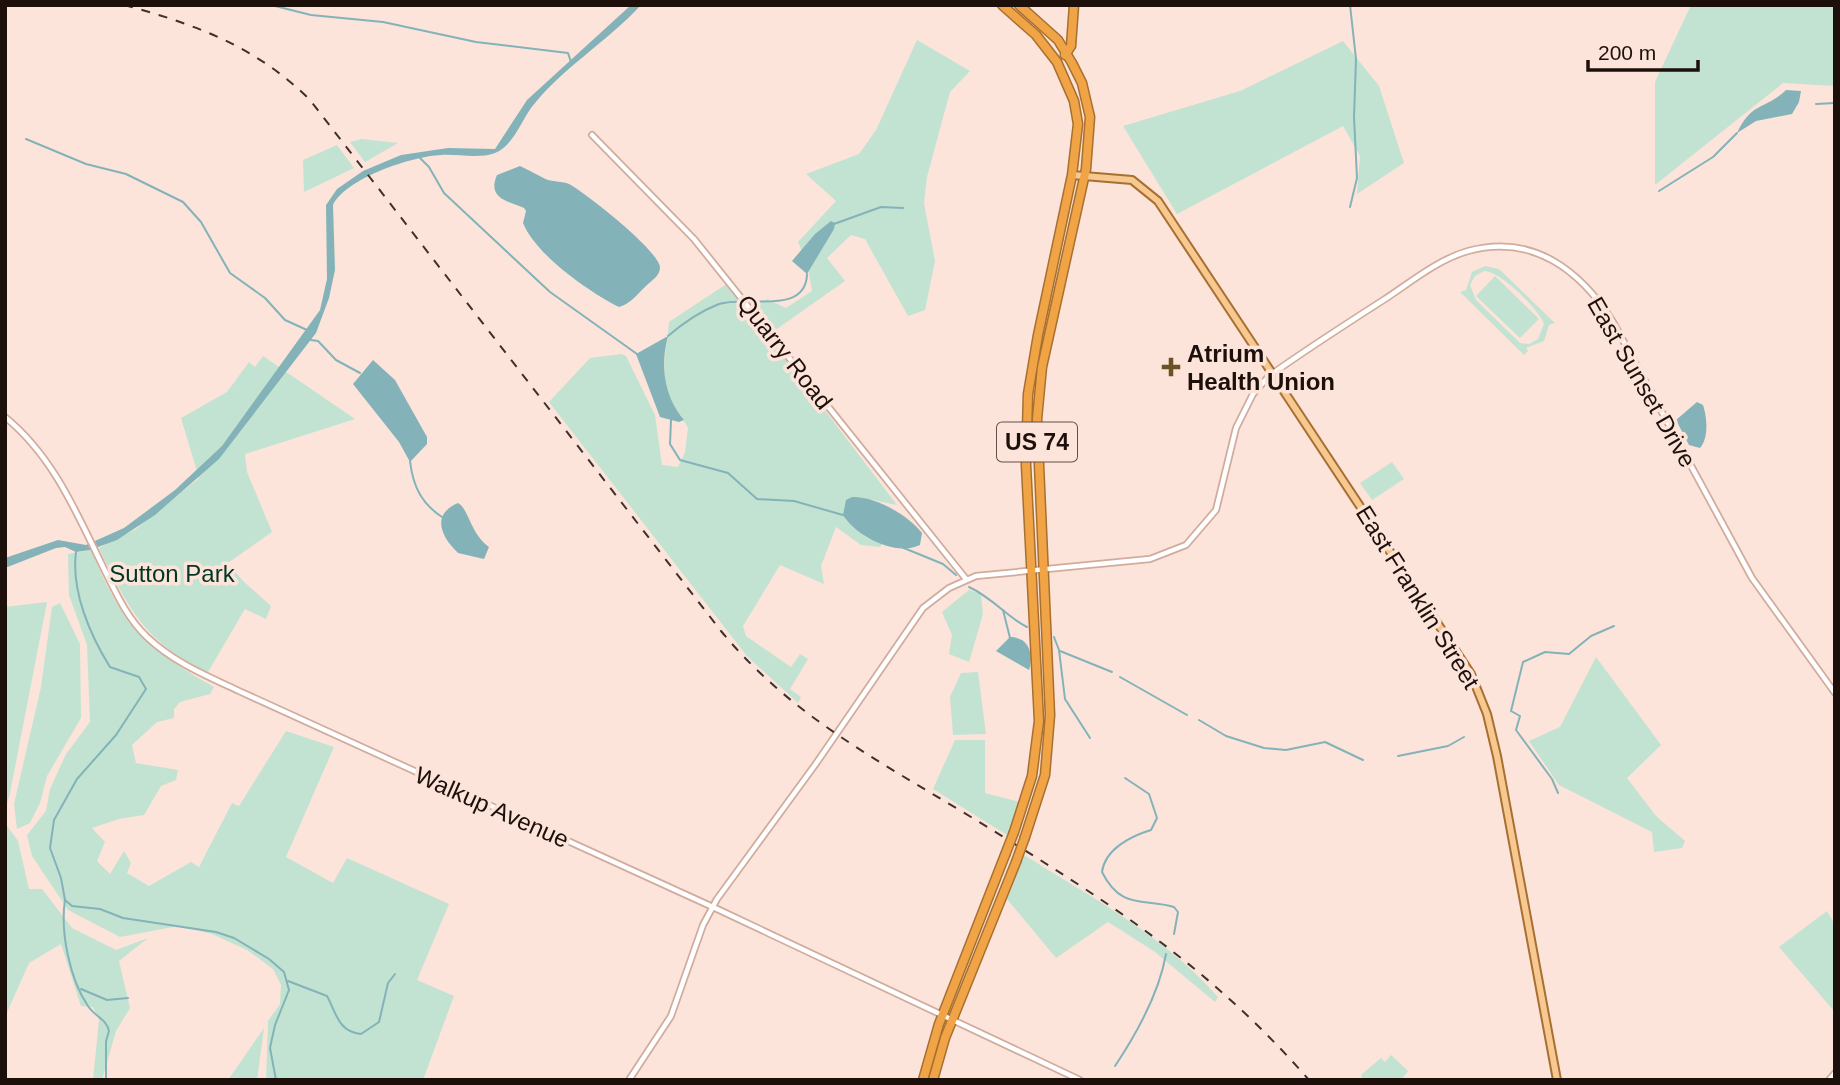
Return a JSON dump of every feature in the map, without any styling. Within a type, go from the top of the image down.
[{"type":"highway","name":"US 74","points":[[923,1080],[943,1016],[1014,832],[1037,754],[1039,721],[1026,465],[1028,394],[1072,175],[1078,124],[1074,101],[1057,62],[1037,35],[1002,5]]},
{"type":"highway","points":[[1012,5],[1034,18]]},
{"type":"highway","name":"US 74","points":[[933,1080],[1039,798],[1048,757],[1050,715],[1037,460],[1041,380],[1085,176],[1090,117],[1082,83],[1058,40],[1018,5]]},
{"type":"highway","points":[[1057,62],[1072,46],[1074,5]]},
{"type":"main road","points":[[1072,175],[1085,176]]},
{"type":"main road","name":"East Franklin Street","points":[[1085,176],[1131,180],[1158,201],[1460,655],[1483,702],[1497,756],[1557,1080]]},
{"type":"street","name":"Quarry Road","points":[[592,135],[694,239],[967,579]]},
{"type":"street","name":"East Sunset Drive","points":[[1043,570],[1152,559],[1167,555],[1192,540],[1212,517],[1219,502],[1236,428],[1253,394],[1273,373],[1420,275],[1468,251],[1494,247],[1516,249],[1556,261],[1578,276],[1605,308],[1752,578],[1835,693]]},
{"type":"street","name":"Walkup Avenue","points":[[5,417],[19,428],[50,466],[87,532],[119,599],[138,627],[169,655],[1080,1080]]},
{"type":"street","points":[[629,1080],[671,1016],[712,907],[837,734],[923,608],[967,579],[995,572],[1043,570]]},
{"type":"street","points":[[1829,1080],[1835,1073]]},
{"type":"green space","points":[[1691,5],[1835,5],[1835,86],[1783,83],[1655,185],[1655,82]]},
{"type":"green space","points":[[917,40],[970,71],[950,92],[927,177],[924,203],[935,261],[925,310],[908,316],[865,239],[851,235],[827,258],[845,281],[774,331],[755,307],[767,299],[786,308],[812,291],[807,263],[798,242],[836,201],[806,174],[859,154],[876,130]]},
{"type":"green space","points":[[1343,41],[1379,86],[1404,163],[1357,194],[1360,156],[1343,126],[1177,214],[1123,126],[1240,91]]},
{"type":"green space","points":[[362,139],[398,143],[365,162],[350,142]]},
{"type":"green space","points":[[337,145],[354,168],[304,192],[303,160]]},
{"type":"green space","points":[[1485,266],[1499,269],[1555,323],[1549,325],[1544,341],[1526,348],[1528,351],[1524,355],[1460,292],[1466,290],[1472,272]],"holes":[[[1484,271],[1491,272],[1518,292],[1541,317],[1544,324],[1538,339],[1529,344],[1520,343],[1476,300],[1470,285],[1475,276]]]},
{"type":"green space","points":[[1495,276],[1539,319],[1520,338],[1476,296]]},
{"type":"green space","points":[[728,283],[897,505],[858,497],[845,519],[867,538],[883,543],[880,547],[861,545],[836,527],[821,566],[824,584],[780,565],[743,626],[746,636],[791,667],[800,654],[808,659],[790,689],[801,697],[798,703],[747,656],[549,402],[590,358],[621,354],[626,356],[655,415],[662,465],[678,467],[685,452],[688,428],[670,400],[665,380],[669,322]]},
{"type":"green space","name":"Sutton Park","points":[[263,356],[355,419],[245,454],[247,472],[272,532],[228,563],[243,581],[271,606],[266,619],[245,609],[208,672],[168,648],[140,621],[129,606],[99,548],[136,529],[199,478],[181,418],[227,392],[249,362],[255,367]]},
{"type":"green space","points":[[1392,462],[1404,479],[1372,500],[1360,483]]},
{"type":"green space","points":[[91,550],[113,597],[138,632],[152,646],[214,687],[210,694],[180,702],[174,709],[174,718],[157,722],[132,745],[136,763],[178,770],[176,780],[161,786],[144,815],[119,819],[92,828],[105,842],[97,861],[110,874],[124,851],[131,863],[127,873],[149,886],[191,862],[199,867],[232,803],[239,806],[286,731],[334,747],[286,857],[333,883],[347,858],[449,904],[417,980],[454,996],[423,1080],[266,1080],[268,1021],[280,1004],[281,985],[273,969],[247,950],[212,934],[178,926],[120,937],[68,910],[32,856],[27,835],[46,811],[50,789],[66,754],[90,722],[87,645],[69,595],[68,554]]},
{"type":"green space","points":[[969,590],[981,594],[983,614],[969,662],[949,654],[952,635],[942,612]]},
{"type":"green space","points":[[47,602],[10,793],[5,812],[5,607]]},
{"type":"green space","points":[[60,603],[80,644],[81,718],[47,776],[40,803],[30,823],[17,829],[14,804],[41,687],[52,607]]},
{"type":"green space","points":[[1596,657],[1661,745],[1627,778],[1656,816],[1685,841],[1682,848],[1654,852],[1652,832],[1559,785],[1529,741],[1560,727]]},
{"type":"green space","points":[[978,672],[986,734],[953,735],[950,697],[961,673]]},
{"type":"green space","points":[[955,740],[985,740],[985,793],[1020,802],[1007,835],[933,789]]},
{"type":"green space","points":[[5,823],[18,841],[29,889],[42,889],[72,928],[116,950],[148,938],[119,961],[130,1008],[116,1031],[102,1080],[93,1080],[99,1020],[93,1007],[81,1006],[61,944],[29,963],[5,1017]]},
{"type":"green space","points":[[1024,855],[1127,919],[1175,955],[1218,997],[1215,1002],[1155,952],[1108,922],[1056,958],[1007,899]]},
{"type":"green space","points":[[1827,911],[1835,925],[1835,1012],[1779,947]]},
{"type":"green space","points":[[264,1028],[257,1080],[228,1080]]},
{"type":"green space","points":[[1391,1055],[1408,1071],[1401,1080],[1363,1080],[1361,1075],[1381,1058],[1385,1062]]},
{"type":"water","points":[[631,5],[641,5],[543,94],[501,150],[482,156],[441,155],[414,159],[381,170],[340,195],[333,205],[335,270],[329,298],[316,333],[219,459],[155,515],[117,540],[76,552],[65,547],[56,548],[5,568],[5,558],[58,540],[86,545],[124,528],[175,490],[222,446],[320,310],[327,279],[326,205],[337,189],[363,171],[401,155],[448,148],[495,149],[527,100]]},
{"type":"water","points":[[1786,90],[1801,91],[1799,102],[1792,114],[1756,121],[1737,133],[1748,116]]},
{"type":"water","points":[[520,166],[548,180],[569,184],[605,210],[656,259],[660,267],[656,277],[631,301],[619,307],[593,292],[551,260],[539,248],[523,223],[526,211],[524,208],[500,198],[495,189],[497,175]]},
{"type":"water","points":[[831,221],[835,223],[834,229],[807,274],[792,261],[815,234]]},
{"type":"water","points":[[668,336],[664,369],[668,391],[684,420],[679,422],[660,417],[636,354]]},
{"type":"water","points":[[373,360],[395,380],[427,437],[427,444],[410,462],[399,442],[353,384]]},
{"type":"water","points":[[1697,402],[1703,405],[1706,421],[1705,439],[1700,448],[1689,445],[1676,420]]},
{"type":"water","points":[[852,497],[881,503],[900,513],[922,533],[920,545],[899,548],[866,537],[843,515],[846,500]]},
{"type":"water","points":[[458,503],[489,547],[484,559],[458,553],[447,541],[441,520],[449,508]]},
{"type":"water","points":[[1010,637],[1026,643],[1031,658],[1029,670],[996,651]]},
{"type":"waterway","points":[[271,5],[311,15],[383,22],[476,42],[568,53],[571,62]]},
{"type":"waterway","points":[[1350,5],[1356,59],[1354,117],[1357,178],[1350,207]]},
{"type":"waterway","points":[[1816,104],[1835,103]]},
{"type":"waterway","points":[[1659,191],[1713,157],[1737,133]]},
{"type":"waterway","points":[[26,139],[86,164],[126,174],[183,202],[201,222],[230,273],[265,298],[285,320],[307,330]]},
{"type":"waterway","points":[[418,156],[429,167],[444,193],[550,292],[637,354]]},
{"type":"waterway","points":[[834,224],[881,207],[903,208]]},
{"type":"waterway","points":[[668,336],[692,318],[719,304],[786,300],[797,295],[804,287],[807,274]]},
{"type":"waterway","points":[[311,340],[318,341],[336,360],[360,373]]},
{"type":"waterway","points":[[671,420],[670,444],[680,460],[728,473],[757,499],[794,501],[843,515]]},
{"type":"waterway","points":[[410,461],[420,494],[430,508],[445,519]]},
{"type":"waterway","points":[[899,546],[943,564],[956,575]]},
{"type":"waterway","points":[[76,552],[79,597],[96,641],[110,667],[139,677],[146,689],[116,735],[77,779],[54,820],[50,848],[61,878],[65,900],[72,906],[100,909],[123,918],[216,932],[234,938],[269,959],[284,972],[289,990],[275,1025],[270,1048],[276,1080]]},
{"type":"waterway","points":[[969,587],[1027,627]]},
{"type":"waterway","points":[[1003,610],[1010,638]]},
{"type":"waterway","points":[[1558,793],[1552,779],[1516,730],[1520,716],[1511,711],[1523,662],[1545,652],[1569,654],[1591,636],[1614,626]]},
{"type":"waterway","points":[[1054,637],[1059,650],[1065,699],[1090,738]]},
{"type":"waterway","points":[[1060,651],[1112,672]]},
{"type":"waterway","points":[[1120,677],[1187,715]]},
{"type":"waterway","points":[[1199,720],[1226,736],[1264,748],[1286,750],[1325,742],[1363,760]]},
{"type":"waterway","points":[[1398,756],[1448,746],[1464,737]]},
{"type":"waterway","points":[[1125,778],[1149,794],[1157,818],[1151,830],[1127,840],[1114,850],[1102,872],[1109,884],[1125,897],[1174,907],[1178,912],[1174,934]]},
{"type":"waterway","points":[[65,900],[65,941],[71,969],[88,1006],[109,1031],[106,1041],[106,1080]]},
{"type":"waterway","points":[[1115,1066],[1146,1013],[1166,954]]},
{"type":"waterway","points":[[288,981],[327,996],[343,1025],[361,1034],[379,1022],[388,983],[395,974]]},
{"type":"waterway","points":[[81,989],[107,1000],[128,998]]},
{"type":"railway","points":[[124,5],[176,20],[224,40],[269,65],[310,100],[721,631],[777,688],[838,735],[1064,875],[1150,935],[1192,966],[1231,1001],[1271,1038],[1309,1080]]},
{"type":"place","name":"Atrium Health Union","points":[[1171,367]]}]
